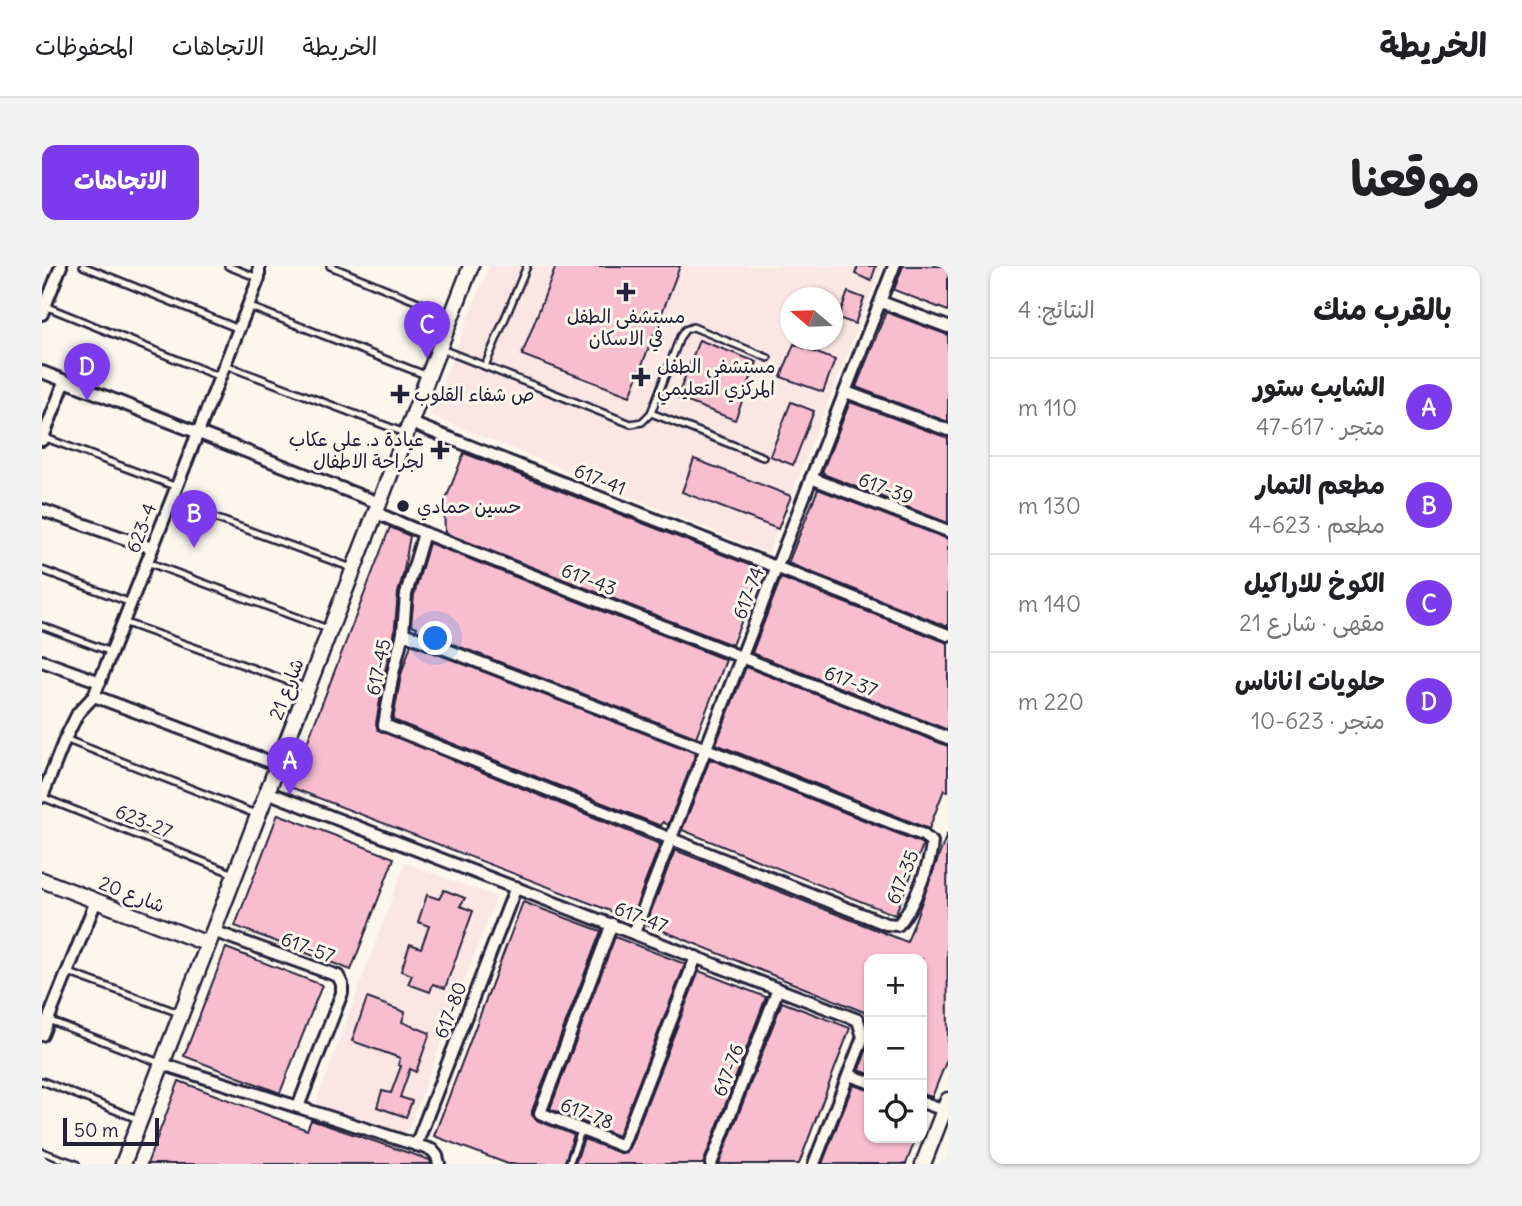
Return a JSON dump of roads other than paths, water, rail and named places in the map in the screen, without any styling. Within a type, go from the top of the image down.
[{"type":"street","points":[[44,310],[61,266]]},
{"type":"street","name":"شارع 21","points":[[123,1164],[471,266]]},
{"type":"street","name":"617-74","points":[[634,933],[894,266]]},
{"type":"street","name":"623-4","points":[[42,797],[78,713],[94,696],[100,682],[259,272]]},
{"type":"street","points":[[881,302],[948,327]]},
{"type":"street","name":"617-43","points":[[42,372],[198,432],[377,508],[424,534],[742,657]]},
{"type":"street","points":[[43,439],[65,381]]},
{"type":"street","points":[[846,392],[948,430]]},
{"type":"street","name":"617-41","points":[[408,428],[776,567]]},
{"type":"street","name":"617-39","points":[[811,478],[948,531]]},
{"type":"street","points":[[42,510],[152,548]]},
{"type":"street","points":[[403,633],[405,593],[424,534]]},
{"type":"street","points":[[776,567],[948,635]]},
{"type":"street","name":"617-45","points":[[670,839],[384,724],[403,633],[706,749]]},
{"type":"street","name":"617-37","points":[[742,657],[948,738]]},
{"type":"street","points":[[42,661],[100,682]]},
{"type":"street","points":[[94,696],[278,765]]},
{"type":"street","name":"617-35","points":[[670,839],[886,924],[898,925],[907,915],[932,855],[932,842],[923,835],[706,749]]},
{"type":"street","name":"617-47","points":[[267,792],[858,1020],[863,1037],[814,1164]]},
{"type":"street","name":"شارع 20","points":[[42,880],[96,901],[211,938]]},
{"type":"street","name":"617-80","points":[[416,1145],[516,887]]},
{"type":"street","points":[[42,1035],[96,901]]},
{"type":"street","name":"617-78","points":[[612,924],[540,1114],[622,1146],[696,957]]},
{"type":"street","name":"617-57","points":[[211,938],[338,976],[342,993],[298,1107]]},
{"type":"street","name":"617-76","points":[[711,1164],[778,989]]},
{"type":"street","points":[[162,1064],[432,1150],[439,1164]]},
{"type":"street","points":[[849,1075],[864,1080]]},
{"type":"street","points":[[923,1164],[946,1105],[927,1102]]},
{"type":"lane","points":[[83,266],[239,329]]},
{"type":"lane","points":[[229,266],[259,272]]},
{"type":"lane","points":[[330,266],[452,316]]},
{"type":"lane","points":[[485,366],[527,266]]},
{"type":"lane","points":[[248,306],[428,376]]},
{"type":"lane","points":[[44,310],[220,377]]},
{"type":"lane","points":[[439,348],[631,424],[642,422],[651,413],[685,330],[693,327],[768,358]]},
{"type":"lane","points":[[225,365],[408,428]]},
{"type":"lane","points":[[651,413],[762,457]]},
{"type":"lane","points":[[43,439],[177,487]]},
{"type":"lane","points":[[171,502],[354,569]]},
{"type":"lane","points":[[147,562],[330,630]]},
{"type":"lane","points":[[42,570],[131,603]]},
{"type":"lane","points":[[123,622],[307,687]]},
{"type":"lane","points":[[42,626],[112,652]]},
{"type":"lane","points":[[65,739],[258,815]]},
{"type":"lane","name":"623-27","points":[[42,797],[235,875]]},
{"type":"lane","points":[[67,972],[181,1014]]},
{"type":"lane","points":[[48,1020],[162,1064]]},
{"type":"lane","points":[[42,1081],[140,1120]]},
{"type":"lane","points":[[569,1164],[581,1130]]},
{"type":"lane","points":[[42,1152],[75,1164]]},
{"type":"place","name":"مستشفى الطفل في الاسكان","points":[[626,292]]},
{"type":"place","name":"الكوخ للاراكيل","points":[[427,359]]},
{"type":"place","name":"مستشفى الطفل المركزي التعليمي","points":[[641,377]]},
{"type":"place","name":"ص شفاء القلوب","points":[[400,394]]},
{"type":"place","name":"حلويات اناناس","points":[[87,401]]},
{"type":"place","name":"عيادة د. علي عكاب لجراحة الاطفال","points":[[440,450]]},
{"type":"place","name":"حسين حمادي","points":[[403,506]]},
{"type":"place","name":"مطعم التمار","points":[[194,548]]},
{"type":"place","name":"الشايب ستور","points":[[290,795]]}]
